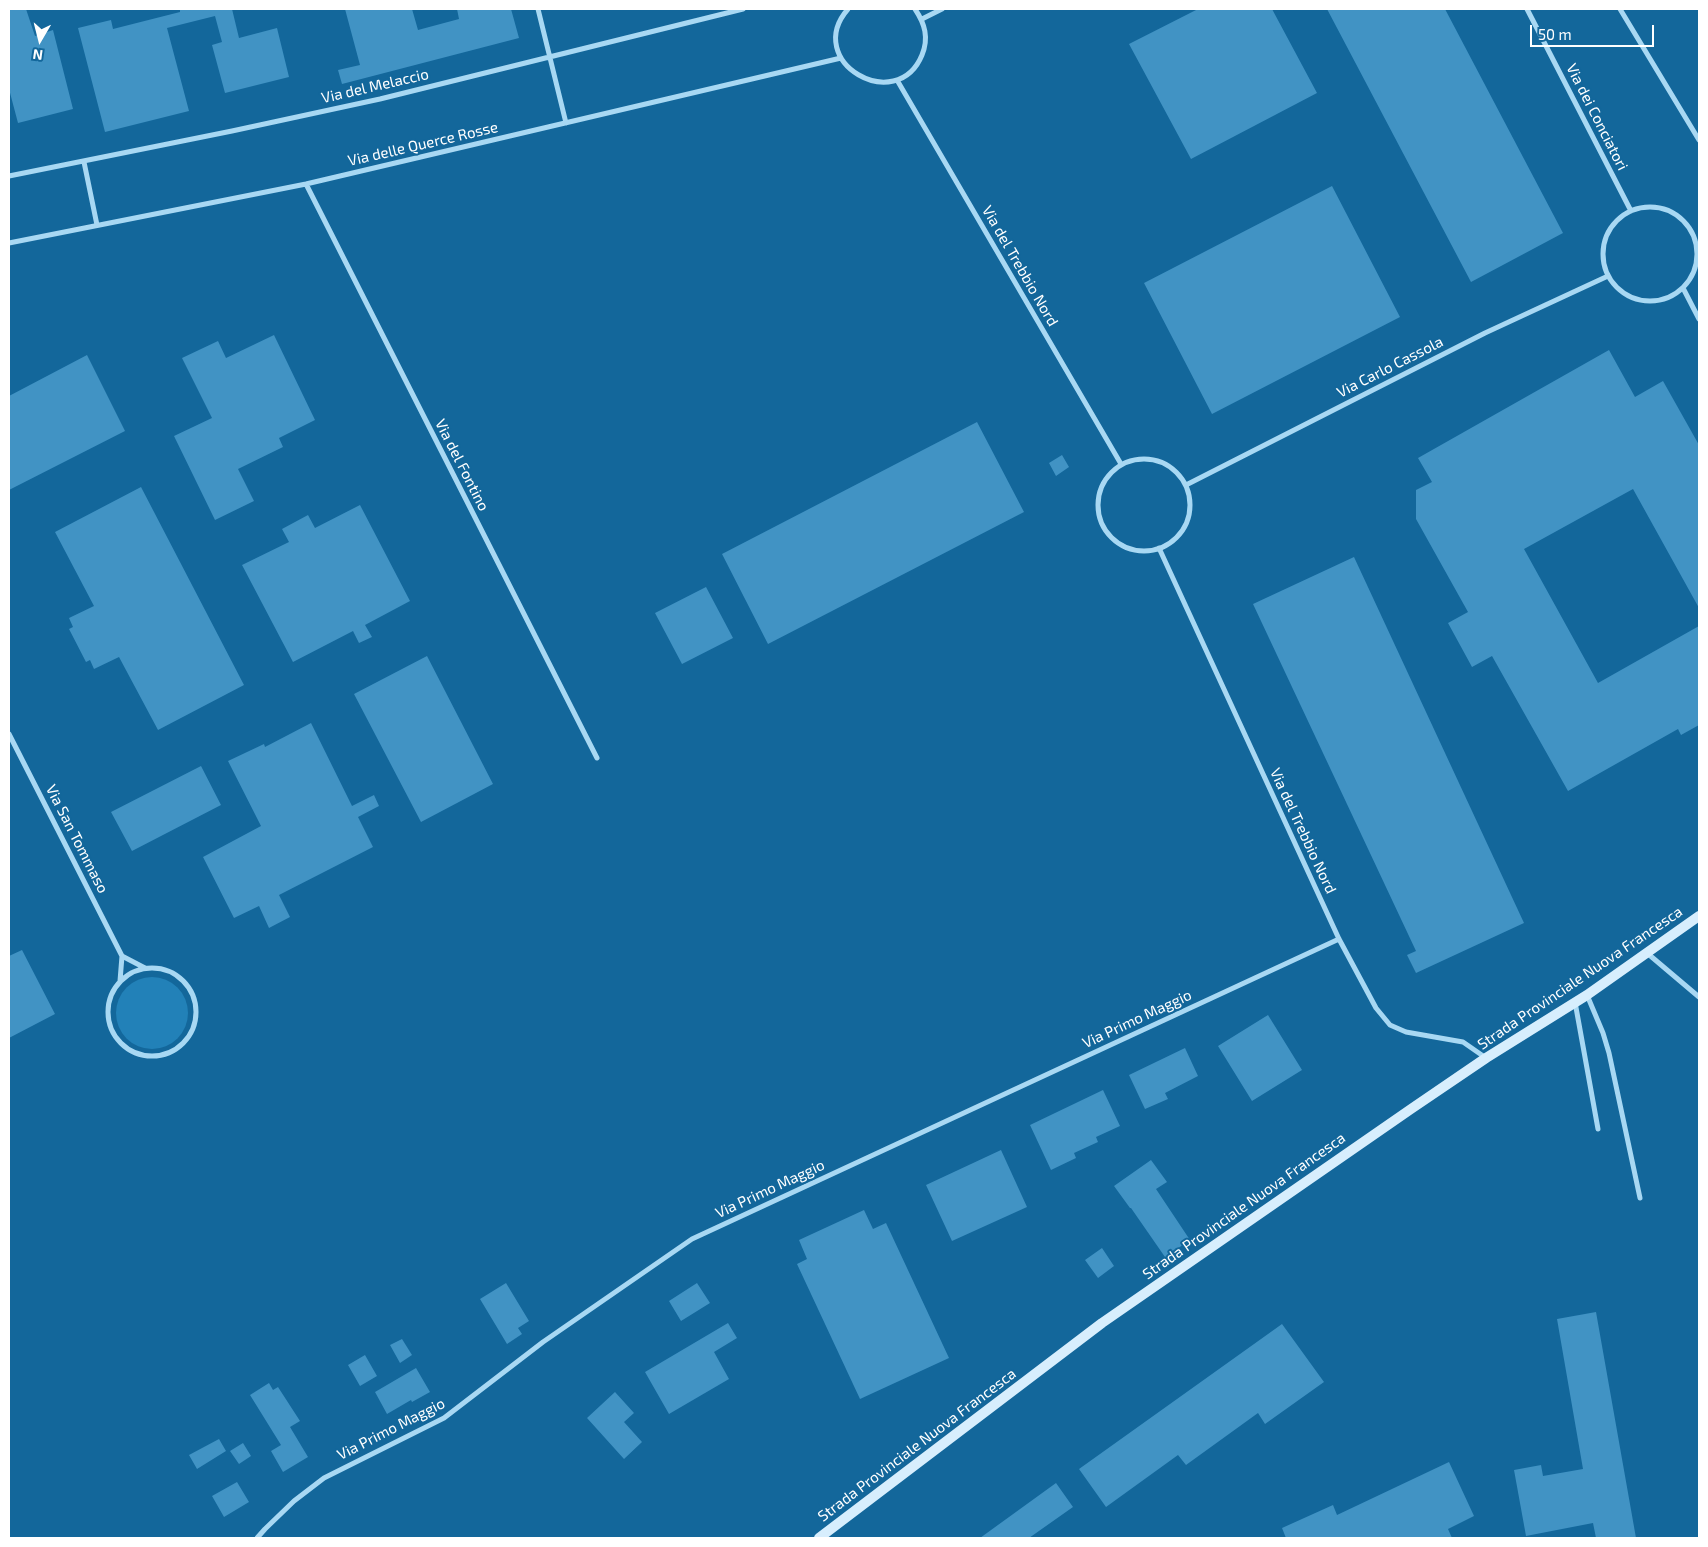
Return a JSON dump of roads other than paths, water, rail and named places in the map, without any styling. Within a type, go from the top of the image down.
[{"type":"main road","name":"Strada Provinciale Nuova Francesca","points":[[819,1538],[1102,1323],[1486,1058],[1586,995],[1699,916]]},
{"type":"street","points":[[538,9],[566,123]]},
{"type":"street","name":"Via del Melaccio","points":[[9,176],[84,162],[380,99],[743,9]]},
{"type":"street","points":[[848,9],[838,26],[837,40],[841,58],[856,75],[870,81],[884,82],[897,80],[910,72],[920,61],[925,47],[926,33],[922,19],[915,9]]},
{"type":"street","points":[[922,19],[942,9]]},
{"type":"street","name":"Via dei Conciatori","points":[[1527,9],[1631,211]]},
{"type":"street","points":[[1620,9],[1699,140]]},
{"type":"street","name":"Via delle Querce Rosse","points":[[9,243],[306,184],[841,58]]},
{"type":"street","name":"Via del Trebbio Nord","points":[[897,80],[1121,464]]},
{"type":"street","points":[[84,162],[97,225]]},
{"type":"street","name":"Via del Fontino","points":[[306,184],[597,758]]},
{"type":"street","points":[[1644,207],[1657,207],[1670,211],[1681,218],[1690,228],[1696,240],[1698,252],[1696,266],[1691,278],[1683,288],[1671,296],[1657,301],[1629,296],[1617,288],[1608,276],[1604,261],[1604,246],[1609,231],[1618,219],[1631,211],[1644,207]]},
{"type":"street","name":"Via Carlo Cassola","points":[[1186,486],[1485,333],[1608,276]]},
{"type":"street","points":[[1683,288],[1699,319]]},
{"type":"street","points":[[1136,459],[1151,459],[1171,468],[1186,486],[1190,504],[1186,523],[1180,534],[1159,548],[1132,549],[1119,544],[1102,523],[1098,510],[1098,496],[1110,473],[1121,464],[1136,459]]},
{"type":"street","name":"Via del Trebbio Nord","points":[[1159,548],[1339,939],[1376,1008],[1390,1025],[1406,1032],[1464,1042],[1486,1058]]},
{"type":"street","name":"Via San Tommaso","points":[[9,734],[122,956]]},
{"type":"street","name":"Via Primo Maggio","points":[[257,1538],[294,1501],[324,1478],[444,1418],[544,1342],[692,1239],[1339,939]]},
{"type":"street","points":[[1647,953],[1699,997]]},
{"type":"street","points":[[120,981],[122,956],[145,968]]},
{"type":"street","points":[[145,968],[159,968],[172,972],[184,981],[194,999],[196,1019],[191,1032],[183,1043],[170,1052],[156,1056],[140,1054],[127,1048],[116,1037],[109,1024],[108,1008],[112,994],[120,981],[132,973],[145,968]]},
{"type":"street","points":[[1586,995],[1603,1033],[1609,1053],[1640,1198]]},
{"type":"street","points":[[1575,1002],[1598,1129]]}]
